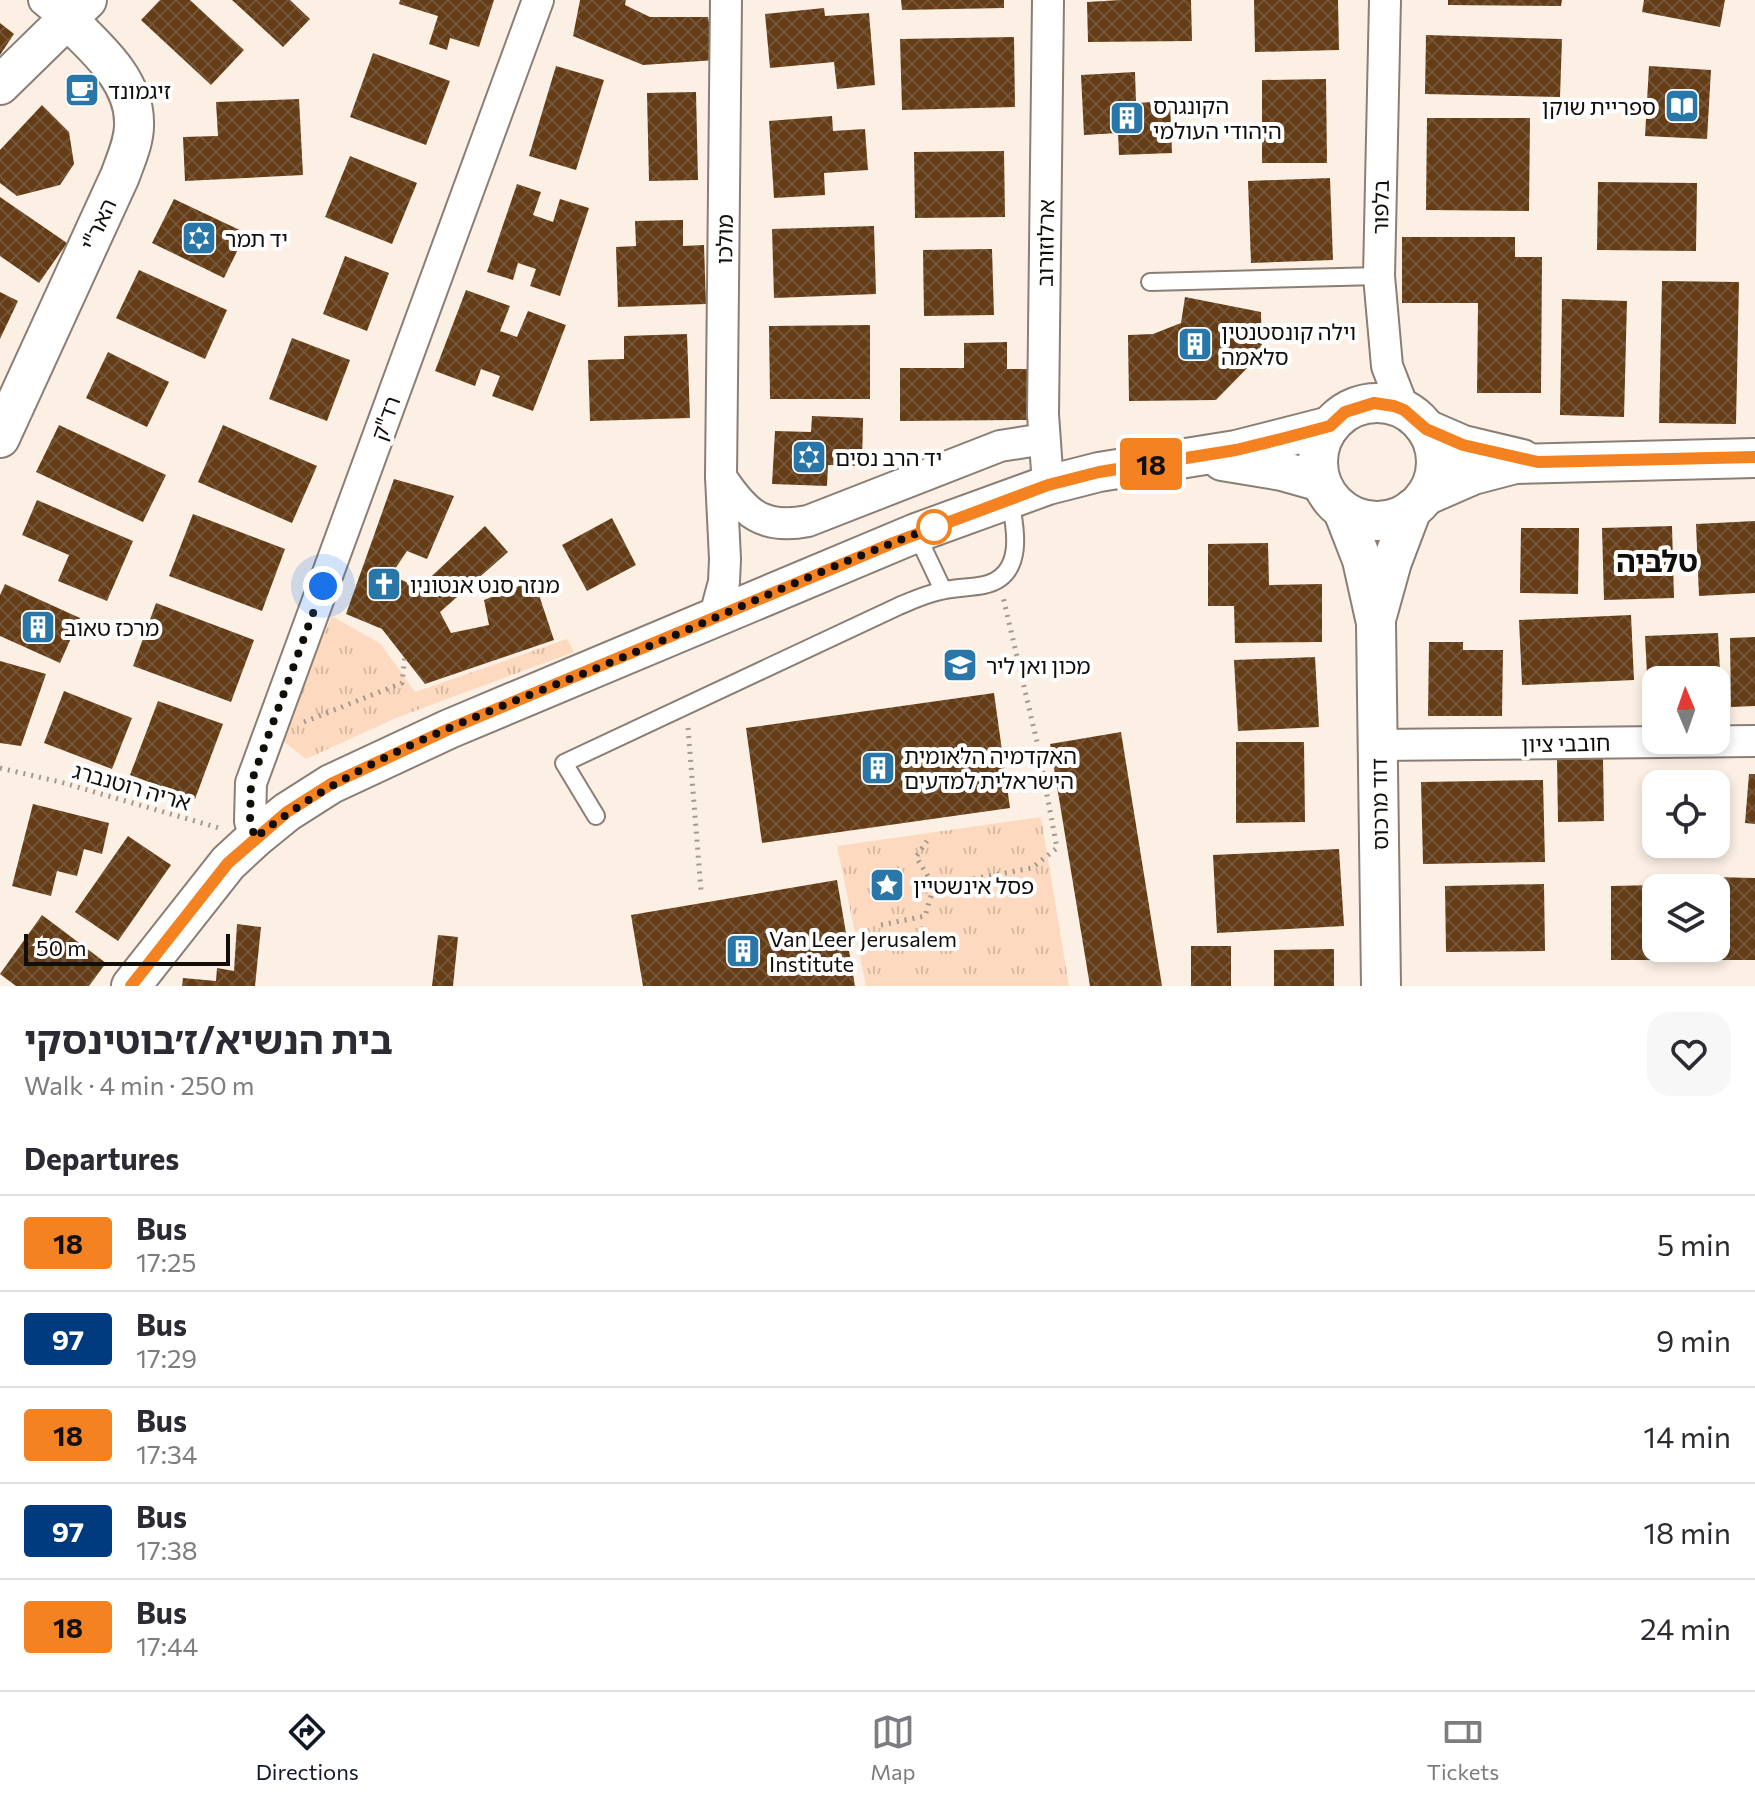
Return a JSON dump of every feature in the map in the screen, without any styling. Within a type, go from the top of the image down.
[{"type":"street","name":"רד\"ק","points":[[255,838],[250,821],[251,783],[538,0]]},
{"type":"street","name":"מולכו","points":[[714,619],[724,582],[721,477],[726,0]]},
{"type":"street","name":"ארלוזורוב","points":[[1048,0],[1044,439],[1048,485]]},
{"type":"street","name":"בלפור","points":[[1385,0],[1379,276],[1386,357],[1393,386],[1415,420]]},
{"type":"street","points":[[0,85],[66,6]]},
{"type":"street","name":"האר\"י","points":[[0,438],[120,176],[135,124],[126,90],[105,56],[66,6]]},
{"type":"street","points":[[1332,496],[1318,454],[1330,426],[1345,412],[1364,405],[1385,404],[1463,445],[1538,462]]},
{"type":"street","points":[[1415,420],[1434,449],[1436,459],[1433,479],[1419,503]]},
{"type":"street","points":[[131,986],[228,863],[287,812],[331,784],[449,729],[916,533],[1048,485],[1099,472],[1236,450],[1330,426]]},
{"type":"street","points":[[721,477],[747,511],[760,519],[793,524],[808,521],[1000,446],[1044,439]]},
{"type":"street","points":[[1179,460],[1246,463],[1332,496],[1360,519],[1378,521],[1396,518],[1419,503],[1495,468],[1538,462],[1755,458]]},
{"type":"street","name":"דוד מרכוס","points":[[1332,496],[1362,560],[1376,623],[1381,986]]},
{"type":"street","name":"דוד מרכוס","points":[[1376,623],[1392,562],[1419,503]]},
{"type":"street","name":"חובבי ציון","points":[[1378,745],[1755,741]]},
{"type":"lane","points":[[1150,282],[1379,276]]},
{"type":"lane","points":[[596,816],[564,763],[899,606],[943,590],[987,585],[1001,577],[1014,556],[1017,541],[1010,500]]},
{"type":"lane","points":[[916,533],[943,590]]},
{"type":"path","points":[[934,886],[1032,868],[1057,848],[1037,742],[1003,594],[966,598],[963,587]]},
{"type":"path","points":[[300,724],[402,683],[405,655]]},
{"type":"path","points":[[701,723],[688,729],[701,891]]},
{"type":"path","name":"אריה רוטנברג","points":[[0,768],[255,838]]},
{"type":"path","points":[[881,925],[925,916],[934,886],[916,857],[927,841]]},
{"type":"green space","points":[[332,616],[381,644],[415,692],[567,639],[574,652],[396,718],[306,759],[276,735]]},
{"type":"green space","points":[[1041,817],[1069,986],[866,986],[837,846]]},
{"type":"building","points":[[160,0],[190,0],[244,50],[211,85],[141,20]]},
{"type":"building","points":[[232,0],[290,0],[310,19],[283,47]]},
{"type":"building","points":[[400,0],[494,0],[479,47],[450,38],[447,50],[429,44],[438,16],[399,4]]},
{"type":"building","points":[[580,0],[626,0],[625,5],[650,17],[708,17],[716,60],[643,65],[573,36]]},
{"type":"building","points":[[901,0],[1004,0],[1004,8],[902,10]]},
{"type":"building","points":[[1191,0],[1192,41],[1088,42],[1087,2]]},
{"type":"building","points":[[1254,0],[1338,0],[1339,50],[1255,52]]},
{"type":"building","points":[[1448,0],[1562,0],[1561,6],[1448,5]]},
{"type":"building","points":[[1644,0],[1725,0],[1720,27],[1642,12]]},
{"type":"building","points":[[824,8],[825,16],[869,13],[875,85],[837,89],[834,62],[770,68],[765,14]]},
{"type":"building","points":[[0,23],[14,34],[0,55]]},
{"type":"building","points":[[1426,35],[1562,39],[1560,97],[1425,94]]},
{"type":"building","points":[[1014,37],[1015,107],[902,110],[900,39]]},
{"type":"building","points":[[373,53],[450,81],[426,145],[350,117]]},
{"type":"building","points":[[556,66],[604,80],[576,170],[529,156]]},
{"type":"building","points":[[1649,66],[1711,70],[1707,139],[1645,136]]},
{"type":"building","name":"הקונגרס היהודי העולמי","points":[[1135,72],[1136,103],[1170,101],[1172,153],[1119,155],[1118,133],[1084,135],[1081,75]]},
{"type":"building","points":[[1326,79],[1327,163],[1262,163],[1262,80]]},
{"type":"building","points":[[696,92],[698,180],[649,181],[647,93]]},
{"type":"building","points":[[299,99],[303,175],[185,181],[183,137],[218,136],[216,102]]},
{"type":"building","points":[[42,105],[69,132],[74,164],[60,185],[17,196],[0,183],[0,150]]},
{"type":"building","points":[[832,116],[833,131],[865,129],[868,170],[824,173],[825,195],[774,198],[769,121]]},
{"type":"building","points":[[1427,118],[1530,118],[1529,211],[1426,210]]},
{"type":"building","points":[[1004,151],[1005,217],[915,218],[914,152]]},
{"type":"building","points":[[350,156],[417,183],[392,244],[325,217]]},
{"type":"building","points":[[1330,178],[1333,260],[1251,263],[1248,181]]},
{"type":"building","points":[[1598,182],[1697,183],[1696,251],[1597,250]]},
{"type":"building","points":[[517,184],[541,192],[533,215],[553,222],[560,199],[589,208],[560,296],[530,286],[536,269],[518,263],[513,280],[487,272]]},
{"type":"building","points":[[0,197],[67,243],[39,283],[0,256]]},
{"type":"building","name":"יד תמר","points":[[174,199],[246,233],[224,278],[152,243]]},
{"type":"building","points":[[683,220],[683,246],[704,245],[706,304],[618,307],[616,247],[636,246],[635,221]]},
{"type":"building","points":[[874,226],[876,294],[774,298],[772,229]]},
{"type":"building","points":[[1402,237],[1515,237],[1515,257],[1542,257],[1541,393],[1477,393],[1478,303],[1402,303]]},
{"type":"building","points":[[992,249],[994,315],[924,316],[923,250]]},
{"type":"building","points":[[345,256],[389,273],[367,331],[323,314]]},
{"type":"building","points":[[139,270],[227,310],[205,359],[116,318]]},
{"type":"building","points":[[1662,281],[1739,282],[1736,424],[1659,423]]},
{"type":"building","points":[[466,290],[510,306],[500,331],[517,337],[528,311],[566,325],[533,411],[492,396],[500,376],[481,369],[475,386],[435,371]]},
{"type":"building","points":[[0,292],[18,301],[0,339]]},
{"type":"building","name":"וילה קונסטנטין סלאמה","points":[[1185,297],[1261,312],[1262,353],[1216,400],[1129,401],[1128,335],[1153,334],[1181,323]]},
{"type":"building","points":[[1562,299],[1627,301],[1624,417],[1560,415]]},
{"type":"building","points":[[870,325],[870,399],[770,399],[769,326]]},
{"type":"building","points":[[687,334],[690,418],[590,421],[588,360],[624,359],[624,336]]},
{"type":"building","points":[[292,338],[350,360],[327,421],[269,399]]},
{"type":"building","points":[[1007,342],[1007,369],[1028,369],[1028,420],[900,421],[900,368],[964,368],[964,343]]},
{"type":"building","points":[[108,352],[169,382],[147,427],[86,398]]},
{"type":"building","points":[[812,416],[863,418],[862,466],[828,465],[827,486],[772,484],[775,431],[811,432]]},
{"type":"building","points":[[59,425],[166,475],[143,522],[36,472]]},
{"type":"building","points":[[223,425],[317,466],[292,523],[198,482]]},
{"type":"building","name":"מנזר סנט אנטוניו","points":[[394,479],[454,496],[427,559],[407,551],[391,575],[419,588],[485,526],[508,552],[440,612],[451,633],[489,625],[484,600],[534,580],[554,640],[425,684],[382,629],[346,614]]},
{"type":"building","points":[[37,500],[133,541],[107,601],[58,581],[69,555],[22,535]]},
{"type":"building","points":[[193,514],[285,549],[262,611],[169,576]]},
{"type":"building","points":[[612,518],[636,565],[587,591],[562,545]]},
{"type":"building","points":[[1755,521],[1755,593],[1699,596],[1696,524]]},
{"type":"building","points":[[1672,526],[1674,598],[1604,600],[1602,528]]},
{"type":"building","points":[[1521,528],[1579,528],[1578,594],[1520,593]]},
{"type":"building","points":[[1268,543],[1269,585],[1322,584],[1322,642],[1235,643],[1234,606],[1208,606],[1208,544]]},
{"type":"building","name":"מרכז טאוב","points":[[5,584],[80,618],[60,663],[0,636],[0,595]]},
{"type":"building","points":[[156,603],[254,640],[231,702],[133,666]]},
{"type":"building","points":[[1631,615],[1634,680],[1522,685],[1519,620]]},
{"type":"building","points":[[1718,633],[1720,666],[1647,666],[1645,636]]},
{"type":"building","points":[[1755,637],[1755,706],[1731,707],[1730,638]]},
{"type":"building","points":[[1429,642],[1463,642],[1463,650],[1503,650],[1502,716],[1428,716]]},
{"type":"building","points":[[1315,657],[1319,727],[1238,731],[1234,660]]},
{"type":"building","points":[[0,661],[46,674],[21,746],[0,743]]},
{"type":"building","points":[[64,691],[132,718],[112,769],[44,743]]},
{"type":"building","name":"האקדמיה הלאומית הישראלית למדעים","points":[[994,693],[1010,808],[762,843],[746,728]]},
{"type":"building","points":[[158,701],[223,724],[195,799],[130,775]]},
{"type":"building","points":[[1121,732],[1162,986],[1090,986],[1050,744]]},
{"type":"building","points":[[1236,742],[1304,742],[1305,822],[1236,823]]},
{"type":"building","points":[[1557,759],[1603,759],[1604,821],[1558,822]]},
{"type":"building","points":[[1749,774],[1755,774],[1755,824],[1745,823]]},
{"type":"building","points":[[1543,780],[1545,862],[1423,864],[1421,782]]},
{"type":"building","points":[[33,804],[109,823],[102,854],[84,849],[77,876],[57,871],[51,896],[12,886]]},
{"type":"building","points":[[128,836],[171,865],[118,941],[75,912]]},
{"type":"building","points":[[1339,849],[1344,926],[1217,933],[1213,855]]},
{"type":"building","points":[[1730,877],[1755,878],[1755,960],[1730,960]]},
{"type":"building","name":"Van Leer Jerusalem Institute","points":[[837,880],[855,986],[643,986],[631,915]]},
{"type":"building","points":[[1544,884],[1545,951],[1446,952],[1445,886]]},
{"type":"building","points":[[1642,885],[1642,960],[1611,960],[1611,886]]},
{"type":"building","points":[[42,915],[106,963],[89,986],[16,986],[0,974]]},
{"type":"building","points":[[237,924],[261,927],[255,986],[182,986],[183,978],[216,981],[217,968],[234,971]]},
{"type":"building","points":[[438,935],[458,937],[453,986],[432,986]]},
{"type":"building","points":[[1191,946],[1231,946],[1231,986],[1191,986]]},
{"type":"building","points":[[1334,949],[1334,986],[1274,986],[1274,950]]},
{"type":"bus line","name":"18","points":[[131,986],[228,863],[287,812],[331,784],[449,729],[916,533],[1048,485],[1099,472],[1236,450],[1281,439],[1330,426],[1345,412],[1374,403],[1404,410],[1426,429],[1463,445],[1538,462],[1755,457]]},
{"type":"place","name":"זיגמונד","points":[[82,90]]},
{"type":"place","name":"ספריית שוקן","points":[[1682,106]]},
{"type":"place","name":"הקונגרס היהודי העולמי","points":[[1127,118]]},
{"type":"place","name":"יד תמר","points":[[199,238]]},
{"type":"place","name":"וילה קונסטנטין סלאמה","points":[[1195,344]]},
{"type":"place","name":"יד הרב נסים","points":[[809,457]]},
{"type":"place","name":"מנזר סנט אנטוניו","points":[[384,584]]},
{"type":"place","name":"מרכז טאוב","points":[[38,627]]},
{"type":"place","name":"מכון ואן ליר","points":[[960,665]]},
{"type":"place","name":"האקדמיה הלאומית הישראלית למדעים","points":[[878,768]]},
{"type":"place","name":"פסל אינשטיין","points":[[887,885]]},
{"type":"place","name":"Van Leer Jerusalem Institute","points":[[743,951]]},
{"type":"district","name":"טלביה","points":[[1657,559]]},
{"type":"route","points":[[323,586],[251,783],[250,821],[255,838],[287,812],[331,784],[449,729],[940,525],[934,527]]}]
